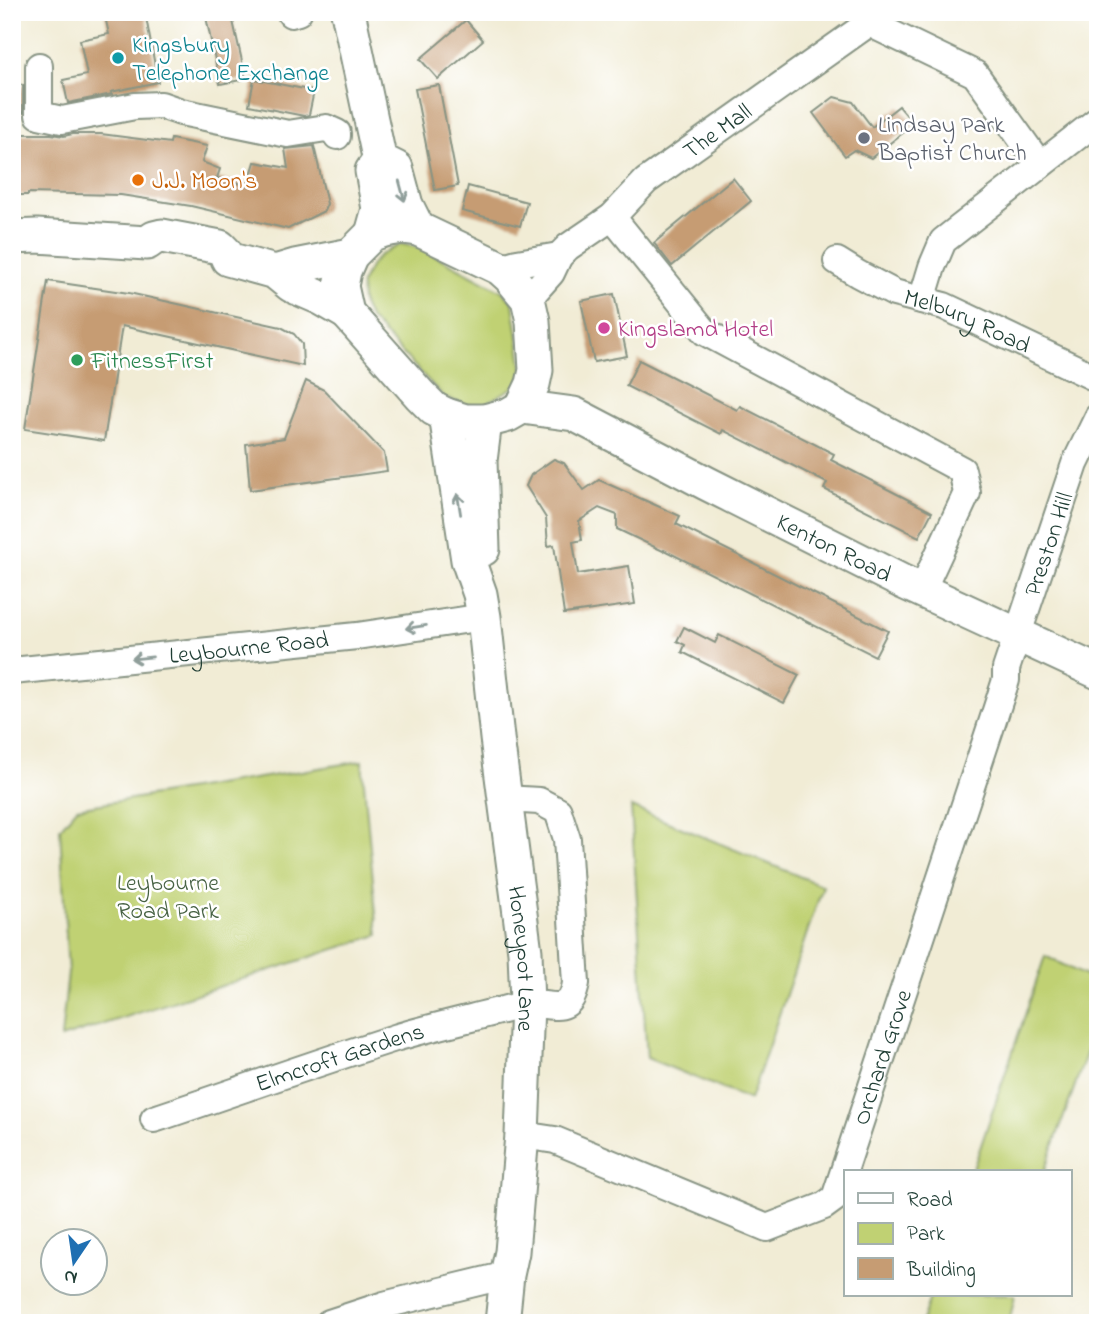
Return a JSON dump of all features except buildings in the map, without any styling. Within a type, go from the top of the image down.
[{"type":"main road","points":[[347,313],[341,286],[344,271],[362,244],[379,209],[372,171],[380,160],[348,12]]},
{"type":"main road","points":[[380,160],[396,168],[405,205],[418,229]]},
{"type":"main road","points":[[12,237],[37,236],[147,243],[162,236],[223,249],[228,259],[275,272],[291,285],[347,313],[434,409],[465,421],[485,421],[508,415],[522,407],[533,384],[536,370],[533,321],[528,299],[500,268],[418,229],[403,227],[384,230],[362,244],[275,272]]},
{"type":"main road","name":"Kenton Road","points":[[536,370],[574,414]]},
{"type":"main road","name":"Kenton Road","points":[[522,407],[574,414],[922,590],[1098,672]]},
{"type":"main road","name":"Honeypot Lane","points":[[446,415],[468,560],[482,605]]},
{"type":"main road","name":"Honeypot Lane","points":[[485,421],[480,461],[482,605],[522,921],[527,1004],[522,1135],[512,1252],[502,1323]]},
{"type":"street","points":[[876,18],[975,74],[1040,165]]},
{"type":"street","name":"The Mall","points":[[528,299],[551,273],[568,247],[612,217],[646,181],[876,18]]},
{"type":"street","points":[[39,66],[39,115],[62,120],[135,106],[161,105],[181,112],[288,134],[326,128],[337,133],[337,136]]},
{"type":"street","points":[[922,300],[943,241],[1098,120]]},
{"type":"street","points":[[612,217],[705,332],[962,471],[967,493],[922,590]]},
{"type":"street","points":[[500,268],[559,257]]},
{"type":"street","name":"Melbury Road","points":[[836,261],[894,293],[944,306],[1098,379]]},
{"type":"street","name":"Preston Hill","points":[[1017,634],[1074,464],[1098,417]]},
{"type":"street","name":"Leybourne Road","points":[[12,671],[357,636],[482,605]]},
{"type":"street","name":"Orchard Grove","points":[[844,1170],[1006,680],[1006,669],[1017,634]]},
{"type":"street","name":"Elmcroft Gardens","points":[[154,1119],[401,1037],[527,1004],[550,1007],[566,1004],[574,996],[576,982],[567,839],[558,811],[539,801],[505,799]]},
{"type":"street","name":"Orchard Grove","points":[[522,1135],[555,1140],[767,1228],[824,1206],[835,1198],[844,1171]]},
{"type":"street","points":[[328,1323],[383,1314],[507,1275]]},
{"type":"green space","points":[[401,244],[421,248],[502,291],[513,303],[523,371],[519,384],[481,406],[445,398],[369,318],[362,302],[361,284],[380,255]]},
{"type":"green space","name":"Leybourne Road Park","points":[[362,761],[378,935],[61,1038],[68,973],[60,828],[77,808]]},
{"type":"green space","points":[[631,807],[823,886],[750,1100],[647,1058]]},
{"type":"green space","points":[[1045,956],[1098,982],[1098,1021],[1045,1170],[973,1170]]},
{"type":"green space","points":[[931,1296],[1015,1296],[1009,1323],[921,1323]]},
{"type":"place","name":"Kingsbury Telephone Exchange","points":[[118,58]]},
{"type":"place","name":"Lindsay Park Baptist Church","points":[[864,138]]},
{"type":"place","name":"J.J. Moon's","points":[[138,180]]},
{"type":"place","name":"Kingslamd Hotel","points":[[604,328]]},
{"type":"place","name":"FitnessFirst","points":[[77,360]]}]
